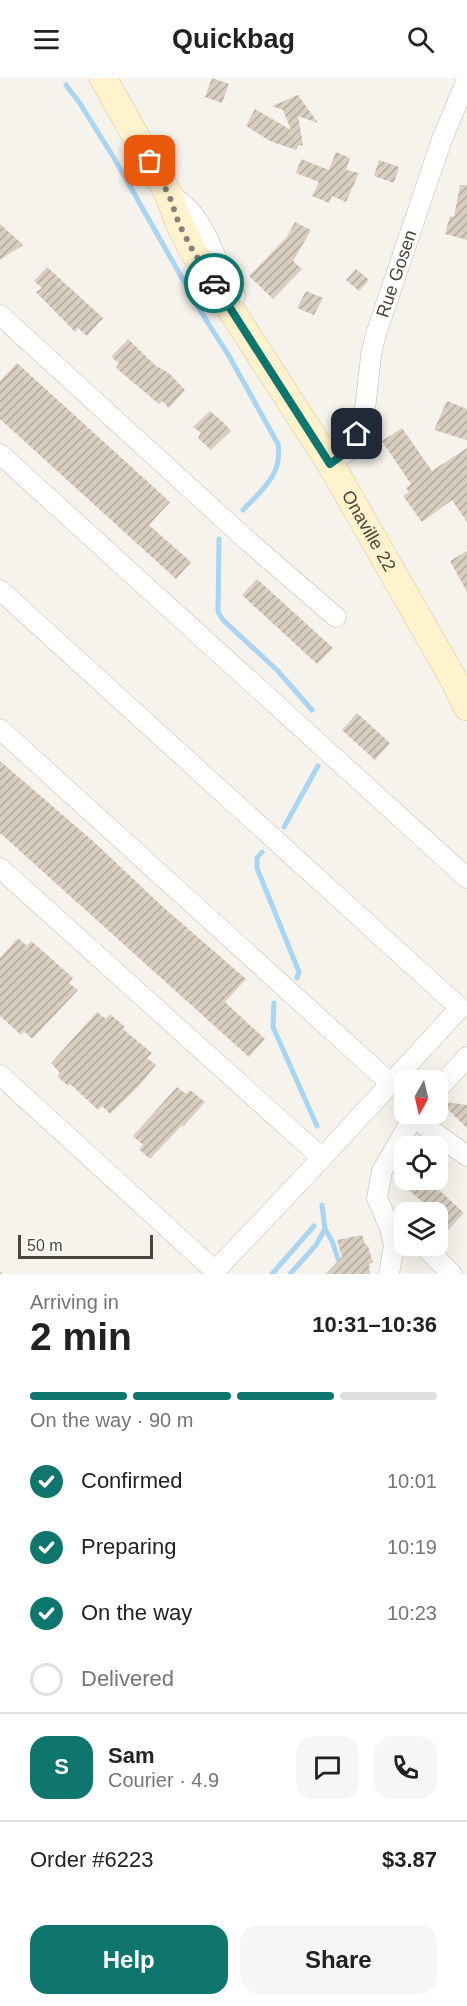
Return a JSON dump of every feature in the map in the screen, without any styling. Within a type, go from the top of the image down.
[{"type":"street","name":"Onaville 22","points":[[103,78],[169,195],[179,224],[193,251],[330,464],[454,680],[467,707]]},
{"type":"street","name":"Rue Gosen","points":[[330,464],[349,450],[364,418],[375,336],[441,142],[467,80]]},
{"type":"street","points":[[0,315],[240,534],[336,617]]},
{"type":"street","points":[[0,454],[467,878]]},
{"type":"street","points":[[0,590],[463,1004],[215,1271],[0,1075]]},
{"type":"street","points":[[0,729],[390,1083]]},
{"type":"street","points":[[0,868],[322,1158]]},
{"type":"street","points":[[448,1078],[467,1057]]},
{"type":"street","points":[[389,1274],[394,1245],[377,1198],[382,1171],[409,1124]]},
{"type":"street","points":[[426,1124],[467,1156]]},
{"type":"street","points":[[386,1218],[394,1222]]},
{"type":"street","points":[[434,1256],[452,1274]]},
{"type":"building","points":[[212,78],[229,84],[222,103],[205,97]]},
{"type":"building","points":[[298,95],[318,123],[298,116],[303,145],[298,146],[296,150],[270,141],[246,126],[255,109],[291,130],[283,110],[272,106]]},
{"type":"building","points":[[336,152],[350,158],[346,170],[359,173],[346,202],[332,196],[329,203],[312,196],[319,182],[296,173],[301,159],[329,170]]},
{"type":"building","points":[[379,160],[399,167],[394,183],[374,176]]},
{"type":"building","points":[[460,185],[467,185],[467,240],[445,234],[450,216],[454,217]]},
{"type":"building","points":[[295,222],[311,230],[293,261],[302,269],[273,299],[249,276],[286,238]]},
{"type":"building","points":[[0,224],[23,245],[0,260]]},
{"type":"building","points":[[47,267],[103,318],[87,336],[78,328],[75,332],[36,292],[42,288],[34,281]]},
{"type":"building","points":[[356,269],[369,280],[359,291],[346,280]]},
{"type":"building","points":[[306,291],[323,298],[314,315],[297,308]]},
{"type":"building","points":[[128,339],[156,366],[169,373],[185,390],[169,408],[162,401],[159,404],[116,368],[119,363],[111,357]]},
{"type":"building","points":[[17,363],[170,502],[149,525],[191,562],[176,579],[0,419],[0,381]]},
{"type":"building","points":[[447,401],[467,409],[467,440],[434,430]]},
{"type":"building","points":[[210,411],[231,431],[211,450],[198,438],[201,433],[193,427]]},
{"type":"building","points":[[402,428],[432,471],[467,448],[467,522],[452,500],[422,522],[403,496],[409,492],[406,488],[411,484],[382,441]]},
{"type":"building","points":[[467,551],[467,592],[450,561]]},
{"type":"building","points":[[257,579],[333,648],[317,664],[242,595]]},
{"type":"building","points":[[357,713],[390,743],[375,760],[342,730]]},
{"type":"building","points":[[0,761],[246,979],[225,1002],[265,1039],[249,1057],[0,833]]},
{"type":"building","points":[[18,938],[27,946],[31,941],[45,953],[73,978],[69,983],[78,990],[32,1039],[24,1031],[21,1035],[0,1016],[0,958]]},
{"type":"building","points":[[97,1012],[106,1019],[110,1014],[125,1027],[123,1029],[152,1053],[147,1058],[156,1065],[138,1087],[110,1114],[102,1106],[98,1110],[70,1084],[68,1086],[57,1076],[60,1073],[51,1063]]},
{"type":"building","points":[[177,1087],[186,1094],[190,1090],[205,1102],[150,1159],[139,1149],[143,1145],[133,1136]]},
{"type":"building","points":[[448,1102],[467,1105],[467,1128],[448,1110]]},
{"type":"building","points":[[409,1190],[439,1190],[464,1213],[448,1230],[448,1202],[422,1202]]},
{"type":"building","points":[[362,1235],[373,1262],[369,1264],[370,1274],[326,1274],[342,1257],[337,1240]]},
{"type":"waterway","points":[[66,85],[114,158],[278,444],[279,455],[270,481],[243,510]]},
{"type":"waterway","points":[[219,539],[218,612],[223,620],[277,670],[312,710]]},
{"type":"waterway","points":[[284,827],[318,766]]},
{"type":"waterway","points":[[262,852],[257,858],[257,868],[299,972],[297,978]]},
{"type":"waterway","points":[[274,1003],[273,1027],[317,1126]]},
{"type":"waterway","points":[[322,1205],[325,1229],[341,1267]]},
{"type":"waterway","points":[[272,1274],[314,1226]]},
{"type":"waterway","points":[[290,1274],[316,1245],[325,1229]]},
{"type":"way so far","points":[[150,161],[169,195],[179,224],[193,251],[214,283]]},
{"type":"route","points":[[214,283],[330,464],[349,450],[357,434]]}]
